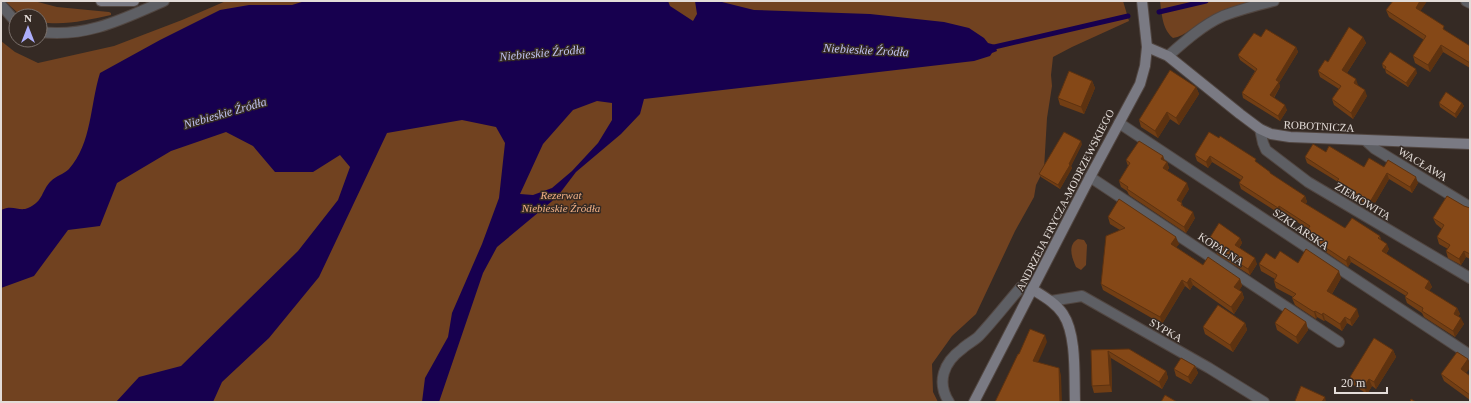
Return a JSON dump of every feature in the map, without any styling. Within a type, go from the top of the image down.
[{"type":"street","points":[[101,1],[134,1]]},
{"type":"street","points":[[48,33],[66,34],[112,24],[164,1]]},
{"type":"street","name":"ANDRZEJA FRYCZA-MODRZEWSKIEGO","points":[[974,402],[1140,84],[1145,66],[1147,47],[1142,1]]},
{"type":"street","points":[[1168,56],[1181,44],[1212,22],[1224,16],[1274,1]]},
{"type":"street","points":[[1466,1],[1470,4]]},
{"type":"street","points":[[1,5],[8,13]]},
{"type":"street","name":"ROBOTNICZA","points":[[1147,47],[1168,56],[1240,114],[1260,129],[1271,134],[1290,137],[1470,144]]},
{"type":"street","name":"SZKLARSKA","points":[[1119,123],[1470,355]]},
{"type":"street","name":"ZIEMOWITA","points":[[1260,129],[1266,150],[1308,182],[1470,278]]},
{"type":"street","name":"WACŁAWA","points":[[1365,140],[1375,149],[1470,207]]},
{"type":"street","name":"KOPALNA","points":[[1090,178],[1339,342]]},
{"type":"street","points":[[949,402],[942,388],[946,368],[960,350],[978,337],[1021,287],[1032,289],[1051,301],[1064,314],[1072,336],[1075,402]]},
{"type":"street","name":"SYPKA","points":[[1051,301],[1082,296],[1209,368],[1264,402]]},
{"type":"green space","points":[[5,1],[34,1],[57,7],[109,12],[111,15],[67,23],[49,23],[48,8],[12,8]]},
{"type":"green space","name":"Rezerwat Niebieskie Źródła","points":[[226,1],[1123,1],[1129,21],[1053,57],[1051,75],[1052,86],[1047,118],[1044,169],[1036,185],[1034,197],[1015,231],[976,314],[952,336],[932,364],[933,392],[938,402],[1,402],[1,41],[8,48],[38,63],[114,46],[182,20]]},
{"type":"green space","points":[[1160,1],[1254,1],[1205,19],[1182,35],[1173,38],[1165,26]]},
{"type":"green space","points":[[1078,239],[1084,240],[1087,245],[1086,265],[1081,270],[1076,267],[1071,252],[1072,245]]},
{"type":"water","points":[[305,1],[668,1],[670,6],[693,21],[697,14],[695,1],[718,1],[754,10],[870,14],[944,22],[969,28],[984,38],[988,43],[995,45],[997,51],[992,53],[990,56],[974,61],[644,99],[640,114],[621,134],[576,172],[557,197],[497,247],[483,273],[439,402],[422,402],[425,378],[448,337],[452,313],[482,244],[499,198],[505,143],[496,127],[462,120],[387,133],[319,277],[269,338],[222,382],[213,402],[116,402],[139,377],[181,366],[298,251],[338,200],[350,167],[340,155],[313,172],[275,172],[253,146],[226,132],[171,151],[117,183],[100,226],[68,230],[34,276],[1,288],[1,210],[5,208],[25,209],[33,205],[40,199],[45,188],[51,181],[69,169],[77,159],[86,136],[100,73],[160,40],[220,10],[249,5],[292,5]],"holes":[[[597,101],[612,103],[612,120],[598,143],[572,171],[552,188],[533,195],[520,194],[543,144],[573,110]]]},
{"type":"building","points":[[1393,1],[1420,1],[1416,8],[1444,26],[1443,29],[1470,46],[1470,63],[1441,45],[1428,65],[1413,56],[1426,36],[1386,10]]},
{"type":"building","points":[[1349,27],[1363,37],[1342,70],[1356,79],[1354,83],[1365,90],[1351,113],[1332,99],[1341,86],[1318,71],[1325,60],[1328,62]]},
{"type":"building","points":[[1266,29],[1296,47],[1276,80],[1279,82],[1270,95],[1285,105],[1278,116],[1242,93],[1257,69],[1238,55],[1254,33],[1261,37]]},
{"type":"building","points":[[1390,52],[1416,69],[1406,83],[1385,69],[1386,67],[1382,64]]},
{"type":"building","points":[[1170,70],[1196,87],[1176,118],[1167,112],[1155,131],[1139,120]]},
{"type":"building","points":[[1069,71],[1092,81],[1081,107],[1058,98]]},
{"type":"building","points":[[1446,92],[1462,103],[1455,114],[1439,103]]},
{"type":"building","points":[[1064,132],[1081,141],[1069,164],[1070,165],[1058,185],[1039,174]]},
{"type":"building","points":[[1209,132],[1219,138],[1220,136],[1256,159],[1255,161],[1270,173],[1305,196],[1301,201],[1345,228],[1352,218],[1380,236],[1378,238],[1387,244],[1382,251],[1429,281],[1425,288],[1457,308],[1454,314],[1461,318],[1453,331],[1422,311],[1423,308],[1405,297],[1408,293],[1349,256],[1346,261],[1305,234],[1310,226],[1239,183],[1243,177],[1210,156],[1206,162],[1195,155]]},
{"type":"building","points":[[1139,141],[1163,156],[1161,159],[1167,162],[1163,168],[1187,183],[1177,200],[1182,203],[1181,205],[1193,212],[1184,227],[1127,189],[1128,187],[1119,181],[1130,163],[1126,160]]},
{"type":"building","points":[[1313,144],[1326,152],[1329,146],[1364,167],[1369,158],[1384,167],[1388,160],[1416,177],[1410,187],[1387,173],[1370,202],[1337,181],[1339,179],[1305,157]]},
{"type":"building","points":[[1447,196],[1470,208],[1470,254],[1464,251],[1459,259],[1446,251],[1450,245],[1437,237],[1444,225],[1433,218]]},
{"type":"building","points":[[1119,199],[1176,237],[1171,244],[1203,265],[1208,257],[1240,279],[1234,287],[1242,292],[1231,307],[1190,278],[1187,283],[1182,280],[1160,317],[1101,284],[1106,236],[1125,228],[1108,217]]},
{"type":"building","points":[[1219,223],[1240,238],[1235,245],[1255,258],[1248,269],[1215,248],[1218,244],[1209,239]]},
{"type":"building","points":[[1306,249],[1339,271],[1327,291],[1357,309],[1350,320],[1345,317],[1340,324],[1323,313],[1322,315],[1315,311],[1314,312],[1292,298],[1296,294],[1274,281],[1277,275],[1259,264],[1266,253],[1275,259],[1280,251],[1298,263]]},
{"type":"building","points":[[1218,305],[1245,323],[1230,345],[1203,327]]},
{"type":"building","points":[[1285,308],[1306,322],[1296,337],[1275,323]]},
{"type":"building","points":[[1030,329],[1045,335],[1033,361],[1059,368],[1060,402],[995,402],[1019,354]]},
{"type":"building","points":[[1374,338],[1393,350],[1374,382],[1369,379],[1364,387],[1350,377]]},
{"type":"building","points":[[1129,349],[1166,371],[1159,382],[1108,351],[1110,385],[1092,386],[1091,350]]},
{"type":"building","points":[[1457,352],[1468,359],[1461,369],[1470,376],[1470,395],[1441,374]]},
{"type":"building","points":[[1181,358],[1195,366],[1188,377],[1174,369]]},
{"type":"building","points":[[1301,386],[1325,397],[1322,402],[1295,401]]},
{"type":"building","points":[[1165,395],[1177,402],[1161,402]]},
{"type":"waterway","name":"Niebieskie Źródła","points":[[1159,12],[1206,1]]},
{"type":"waterway","name":"Niebieskie Źródła","points":[[990,48],[1128,16]]}]
